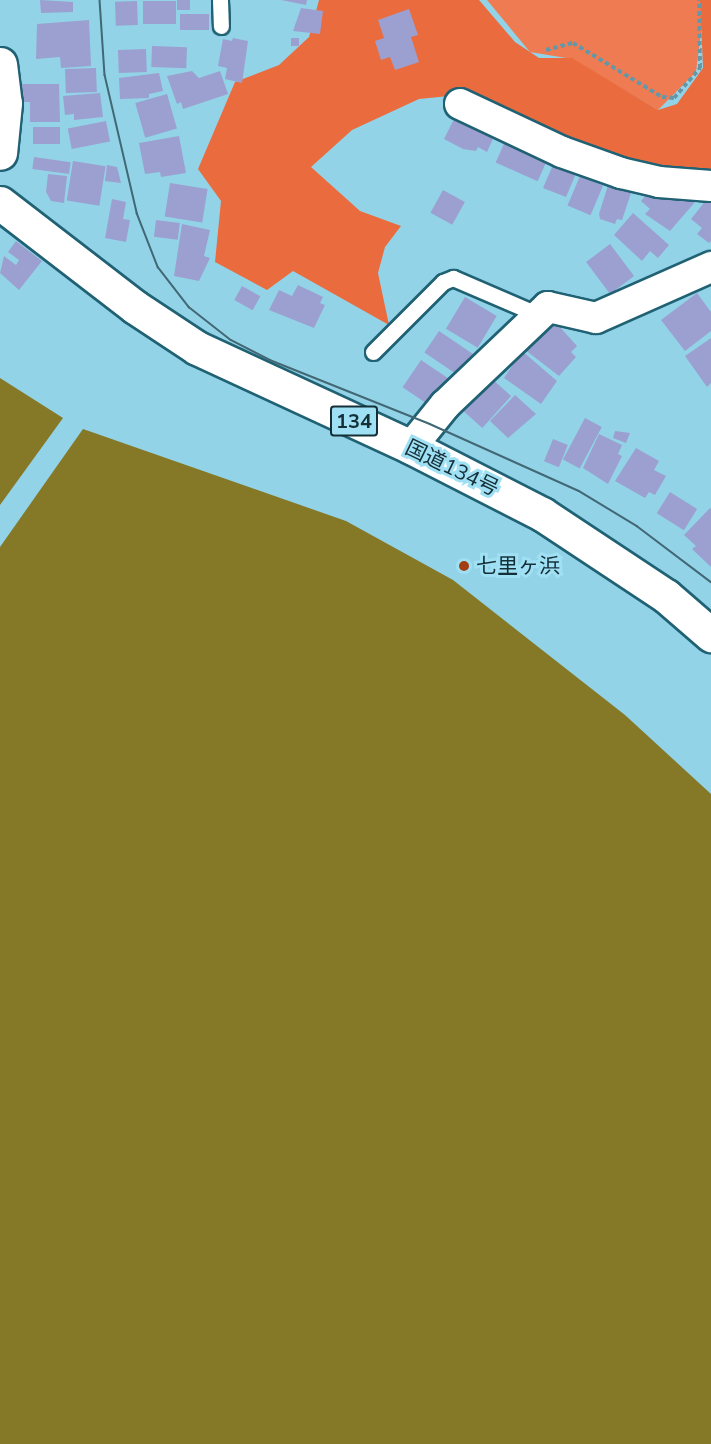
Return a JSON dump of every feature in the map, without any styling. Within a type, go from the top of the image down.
[{"type":"main road","points":[[0,64],[5,103],[0,153]]},
{"type":"main road","name":"国道134号","points":[[0,203],[135,308],[197,348],[411,447],[542,514],[613,558],[711,635]]},
{"type":"street","points":[[460,104],[562,152],[621,173],[659,182],[711,186]]},
{"type":"street","points":[[411,447],[445,405],[548,307],[596,318],[711,267]]},
{"type":"lane","points":[[220,0],[221,26]]},
{"type":"lane","points":[[373,352],[443,282],[453,278],[539,315]]},
{"type":"path","points":[[546,50],[573,43],[662,97],[674,98],[700,68],[699,0]]},
{"type":"shaded area","points":[[319,0],[479,0],[515,42],[539,58],[572,58],[658,110],[677,104],[703,68],[700,0],[711,0],[711,176],[627,165],[459,95],[419,99],[352,130],[311,167],[360,211],[401,226],[385,247],[378,273],[389,325],[293,271],[267,290],[215,262],[221,201],[198,169],[235,82],[279,65],[309,37]]},
{"type":"shaded area","points":[[487,0],[705,0],[696,72],[658,110],[572,59],[530,52]]},
{"type":"shaded area","points":[[0,378],[63,418],[0,505]]},
{"type":"shaded area","points":[[83,429],[346,521],[453,580],[625,715],[711,794],[711,1444],[0,1444],[0,547]]},
{"type":"building","points":[[40,0],[73,2],[73,12],[41,13]]},
{"type":"building","points":[[177,0],[190,0],[190,10],[177,10]]},
{"type":"building","points":[[281,0],[307,0],[306,5]]},
{"type":"building","points":[[137,1],[138,25],[116,26],[115,2]]},
{"type":"building","points":[[143,1],[176,1],[176,24],[143,24]]},
{"type":"building","points":[[301,8],[323,11],[320,34],[293,31]]},
{"type":"building","points":[[409,9],[418,35],[411,37],[419,62],[395,70],[390,57],[381,60],[375,41],[384,38],[378,20]]},
{"type":"building","points":[[180,14],[209,14],[209,30],[180,30]]},
{"type":"building","points":[[89,20],[91,66],[61,68],[60,57],[36,59],[37,24]]},
{"type":"building","points":[[233,38],[248,41],[242,83],[225,79],[227,68],[218,66],[223,39],[232,41]]},
{"type":"building","points":[[291,38],[299,38],[299,46],[291,46]]},
{"type":"building","points":[[152,46],[187,47],[186,68],[151,67]]},
{"type":"building","points":[[146,49],[147,72],[119,73],[118,50]]},
{"type":"building","points":[[96,68],[97,92],[66,93],[65,69]]},
{"type":"building","points":[[192,71],[199,78],[220,71],[228,94],[183,109],[181,102],[177,104],[167,76]]},
{"type":"building","points":[[159,73],[163,91],[149,94],[149,98],[120,99],[119,78]]},
{"type":"building","points":[[22,84],[59,84],[60,122],[30,122],[30,102],[22,102]]},
{"type":"building","points":[[100,93],[103,117],[74,120],[74,114],[65,115],[63,96]]},
{"type":"building","points":[[167,94],[177,129],[145,138],[135,103]]},
{"type":"building","points":[[456,115],[497,130],[487,152],[478,147],[476,151],[463,149],[444,139]]},
{"type":"building","points":[[106,121],[110,142],[72,149],[68,128]]},
{"type":"building","points":[[33,127],[60,127],[60,144],[33,144]]},
{"type":"building","points":[[179,136],[186,173],[161,177],[160,172],[145,174],[139,143]]},
{"type":"building","points":[[507,137],[549,156],[538,181],[496,163]]},
{"type":"building","points":[[34,157],[71,162],[69,174],[32,169]]},
{"type":"building","points":[[556,158],[577,171],[566,197],[543,188]]},
{"type":"building","points":[[73,161],[106,166],[99,206],[67,201]]},
{"type":"building","points":[[107,165],[117,167],[121,183],[105,181]]},
{"type":"building","points":[[48,174],[67,176],[64,203],[51,201],[46,192]]},
{"type":"building","points":[[580,176],[603,186],[591,215],[567,205]]},
{"type":"building","points":[[610,179],[633,187],[622,220],[617,219],[615,224],[600,219],[599,214]]},
{"type":"building","points":[[170,183],[208,189],[202,223],[165,217]]},
{"type":"building","points":[[651,189],[661,198],[665,193],[678,200],[685,191],[696,201],[670,231],[645,214],[650,209],[641,201]]},
{"type":"building","points":[[443,190],[465,202],[452,225],[430,213]]},
{"type":"building","points":[[711,194],[711,241],[709,243],[697,234],[702,228],[691,219]]},
{"type":"building","points":[[112,199],[126,202],[123,219],[130,220],[126,242],[105,238]]},
{"type":"building","points":[[633,213],[669,245],[658,258],[650,251],[642,261],[614,235]]},
{"type":"building","points":[[156,220],[180,223],[178,240],[154,237]]},
{"type":"building","points":[[182,224],[210,230],[204,256],[210,258],[199,281],[174,276]]},
{"type":"building","points":[[16,241],[42,261],[19,290],[0,273],[4,256],[16,265],[19,260],[8,252]]},
{"type":"building","points":[[610,244],[634,276],[610,294],[586,262]]},
{"type":"building","points":[[298,285],[323,297],[320,303],[325,305],[314,328],[269,310],[279,290],[292,296]]},
{"type":"building","points":[[242,286],[260,296],[253,310],[234,300]]},
{"type":"building","points":[[697,293],[711,312],[711,331],[685,351],[661,320]]},
{"type":"building","points":[[465,297],[497,316],[478,348],[446,329]]},
{"type":"building","points":[[550,316],[577,346],[571,352],[576,357],[559,376],[520,346]]},
{"type":"building","points":[[439,331],[473,354],[458,375],[424,353]]},
{"type":"building","points":[[711,338],[711,383],[707,387],[685,356]]},
{"type":"building","points":[[522,351],[557,381],[541,404],[504,378]]},
{"type":"building","points":[[421,360],[449,379],[431,406],[403,387]]},
{"type":"building","points":[[491,378],[511,396],[482,428],[462,410]]},
{"type":"building","points":[[515,395],[536,414],[508,438],[490,421]]},
{"type":"building","points":[[585,418],[602,427],[580,468],[563,459]]},
{"type":"building","points":[[615,431],[630,433],[626,443],[613,438]]},
{"type":"building","points":[[599,434],[622,445],[618,454],[622,456],[608,484],[583,468]]},
{"type":"building","points":[[553,439],[568,445],[559,467],[544,461]]},
{"type":"building","points":[[636,448],[659,461],[654,470],[666,476],[655,495],[649,492],[645,498],[615,481]]},
{"type":"building","points":[[670,492],[697,509],[684,530],[657,513]]},
{"type":"building","points":[[710,508],[711,567],[692,549],[696,546],[684,535]]},
{"type":"tram line","points":[[100,0],[105,75],[137,213],[158,267],[189,307],[231,340],[270,360],[430,424],[579,491],[637,526],[711,582]]},
{"type":"place","name":"七里ヶ浜","points":[[464,566]]}]
